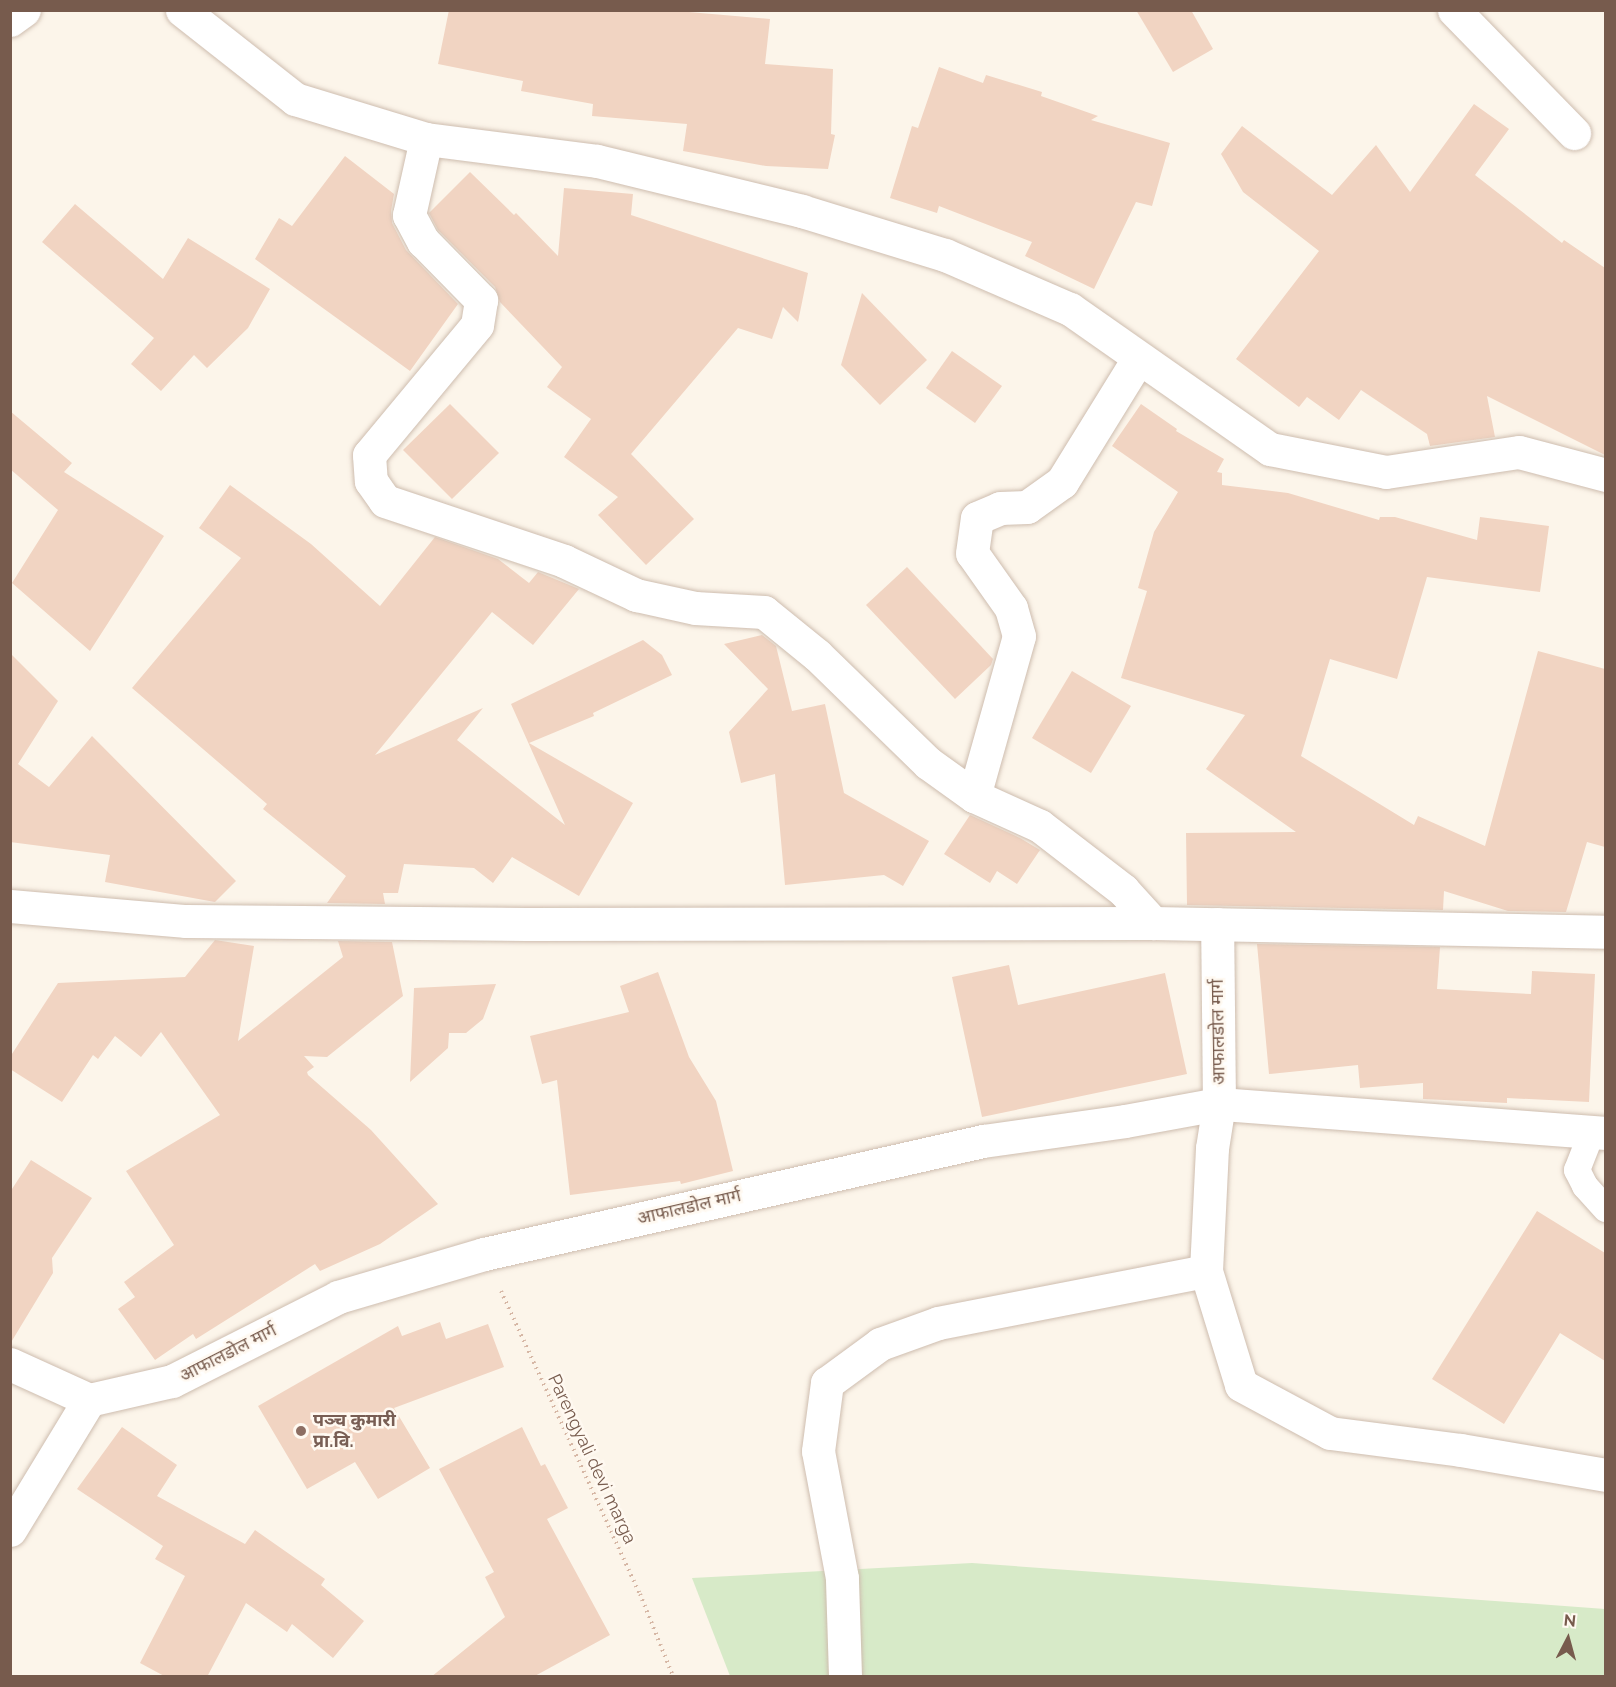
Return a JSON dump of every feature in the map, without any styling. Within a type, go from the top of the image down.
[{"type":"street","points":[[10,20],[24,10]]},
{"type":"street","points":[[182,10],[295,99],[426,140],[597,161],[802,211],[934,251],[1070,309],[1138,359],[1270,449],[1386,472],[1519,452],[1605,475]]},
{"type":"street","points":[[1454,10],[1574,133]]},
{"type":"street","points":[[426,140],[409,215],[423,241],[481,300],[477,325],[369,455],[371,481],[386,501],[564,561],[636,595],[695,608],[764,612],[817,655],[928,763],[974,796],[1040,826],[1123,891],[1153,923]]},
{"type":"street","points":[[974,796],[1019,636],[1011,608],[972,553],[977,518],[1000,507],[1027,507],[1062,482],[1138,359]]},
{"type":"street","points":[[10,906],[186,921],[526,924],[1153,923],[1605,932]]},
{"type":"street","name":"आफालडोल मार्ग","points":[[89,1400],[172,1381],[338,1297],[484,1254],[983,1141],[1125,1121],[1219,1104],[1217,924]]},
{"type":"street","points":[[1599,1132],[1219,1104],[1212,1148],[1206,1271],[1241,1385],[1330,1432],[1461,1450],[1605,1475]]},
{"type":"street","points":[[845,1677],[842,1578],[818,1451],[828,1383],[880,1344],[938,1323],[1206,1271]]},
{"type":"street","points":[[10,1364],[89,1400],[10,1530]]},
{"type":"lane","points":[[1599,1132],[1577,1170],[1585,1186],[1605,1209]]},
{"type":"path","name":"Parengyali devi marga","points":[[484,1254],[639,1594],[673,1677]]},
{"type":"green space","points":[[972,1563],[1605,1609],[1605,1676],[730,1676],[692,1578]]},
{"type":"building","points":[[449,10],[666,10],[770,19],[765,64],[833,69],[831,134],[835,135],[828,169],[766,166],[683,151],[687,124],[592,116],[593,104],[521,91],[523,81],[438,64]]},
{"type":"building","points":[[1136,10],[1191,10],[1213,49],[1173,72]]},
{"type":"building","points":[[939,67],[983,83],[986,75],[1042,92],[1041,96],[1098,116],[1091,120],[1170,143],[1152,206],[1136,202],[1094,289],[1025,256],[1032,242],[939,206],[937,213],[890,198],[912,126],[918,128]]},
{"type":"building","points":[[1474,104],[1509,129],[1475,175],[1562,243],[1564,240],[1605,268],[1605,455],[1487,396],[1495,437],[1430,446],[1427,434],[1361,390],[1339,420],[1307,397],[1299,407],[1236,359],[1319,251],[1243,192],[1221,154],[1242,126],[1332,195],[1376,145],[1410,192]]},
{"type":"building","points":[[345,156],[394,194],[391,211],[392,223],[406,250],[458,304],[410,371],[255,259],[279,218],[292,226]]},
{"type":"building","points":[[470,172],[514,215],[516,213],[558,256],[564,188],[633,194],[631,215],[808,273],[798,322],[783,307],[772,339],[738,328],[631,454],[694,519],[646,565],[598,515],[618,497],[564,457],[591,419],[547,387],[562,367],[500,302],[495,287],[438,230],[429,213]]},
{"type":"building","points":[[75,204],[163,279],[188,238],[270,289],[248,328],[207,368],[194,355],[161,391],[131,364],[154,338],[42,242]]},
{"type":"building","points":[[862,293],[927,360],[880,405],[841,365]]},
{"type":"building","points":[[952,351],[1002,386],[975,423],[926,388]]},
{"type":"building","points":[[450,404],[499,453],[452,499],[403,450]]},
{"type":"building","points":[[1141,404],[1177,429],[1176,431],[1224,459],[1217,472],[1222,473],[1222,485],[1288,493],[1379,520],[1380,517],[1395,517],[1477,540],[1480,517],[1549,526],[1540,592],[1427,577],[1397,679],[1330,659],[1301,756],[1414,825],[1418,816],[1485,846],[1538,651],[1605,669],[1605,847],[1587,842],[1566,912],[1508,911],[1444,891],[1443,910],[1187,905],[1186,833],[1296,832],[1206,769],[1245,715],[1121,678],[1147,591],[1138,588],[1154,532],[1178,492],[1112,446]]},
{"type":"building","points":[[10,411],[72,463],[64,472],[164,536],[90,651],[12,583],[58,510],[10,469]]},
{"type":"building","points":[[230,485],[311,544],[380,606],[435,537],[498,559],[529,583],[538,572],[579,589],[533,645],[492,612],[375,755],[483,708],[457,740],[565,825],[511,704],[643,640],[662,655],[672,675],[593,713],[594,716],[529,743],[633,803],[579,896],[512,857],[493,883],[474,868],[404,864],[398,893],[383,893],[385,904],[327,903],[346,876],[263,809],[267,804],[132,688],[241,558],[199,528]]},
{"type":"building","points":[[907,567],[993,659],[991,665],[955,699],[866,605]]},
{"type":"building","points":[[762,635],[776,646],[792,711],[825,704],[844,793],[929,841],[903,886],[884,875],[785,885],[775,774],[741,783],[729,732],[768,689],[724,644]]},
{"type":"building","points":[[10,653],[58,701],[18,764],[49,787],[92,736],[236,881],[215,902],[105,882],[110,855],[10,842]]},
{"type":"building","points":[[1072,671],[1131,706],[1091,773],[1032,738]]},
{"type":"building","points":[[970,815],[1040,850],[1017,884],[997,871],[990,883],[944,854]]},
{"type":"building","points":[[215,940],[254,946],[238,1041],[343,957],[338,941],[392,942],[403,996],[327,1057],[304,1056],[314,1067],[307,1072],[308,1075],[371,1130],[438,1204],[380,1244],[320,1271],[315,1264],[196,1339],[193,1334],[155,1360],[118,1309],[135,1297],[124,1282],[174,1245],[126,1171],[220,1115],[161,1032],[141,1057],[115,1036],[98,1059],[93,1055],[62,1102],[10,1069],[10,1057],[58,983],[185,977]]},
{"type":"building","points":[[1257,944],[1440,947],[1437,989],[1531,994],[1532,971],[1595,974],[1589,1102],[1507,1098],[1507,1103],[1423,1099],[1423,1083],[1360,1088],[1358,1065],[1269,1074]]},
{"type":"building","points":[[1009,965],[1018,1005],[1165,973],[1187,1074],[982,1117],[952,977]]},
{"type":"building","points":[[658,972],[689,1057],[716,1101],[733,1171],[681,1184],[680,1181],[570,1195],[557,1080],[542,1084],[530,1036],[629,1012],[620,986]]},
{"type":"building","points":[[496,984],[483,1019],[466,1033],[449,1033],[448,1048],[410,1082],[414,988]]},
{"type":"building","points":[[31,1160],[92,1198],[52,1258],[53,1273],[10,1344],[10,1192]]},
{"type":"building","points":[[1537,1211],[1605,1253],[1605,1361],[1560,1333],[1504,1424],[1432,1379]]},
{"type":"building","points":[[440,1322],[446,1339],[488,1324],[504,1367],[394,1408],[430,1468],[378,1499],[355,1462],[307,1489],[258,1406],[398,1326],[402,1336]]},
{"type":"building","points":[[122,1427],[177,1465],[157,1496],[245,1544],[255,1530],[325,1579],[321,1585],[364,1621],[333,1658],[292,1624],[287,1632],[246,1603],[207,1677],[166,1677],[140,1663],[185,1576],[155,1559],[163,1546],[77,1489]]},
{"type":"building","points":[[522,1427],[541,1466],[545,1464],[568,1508],[547,1519],[610,1635],[533,1677],[431,1677],[505,1617],[485,1577],[494,1572],[439,1469]]},
{"type":"place","name":"पञ्च कुमारी प्रा.वि.","points":[[301,1431]]}]
